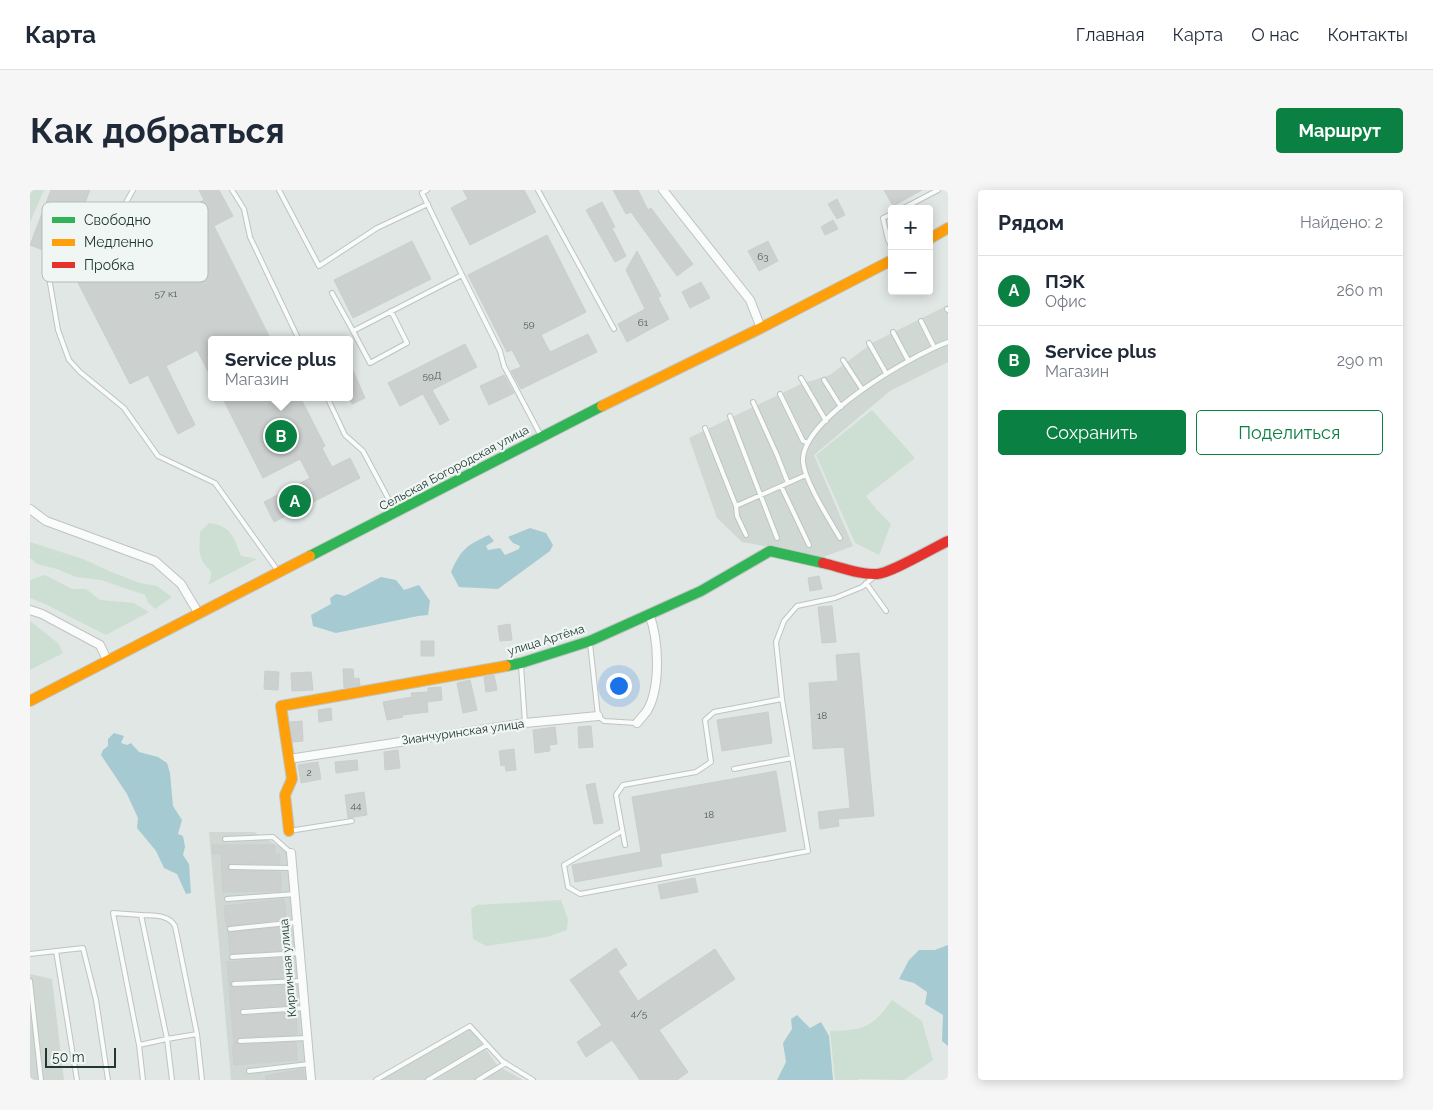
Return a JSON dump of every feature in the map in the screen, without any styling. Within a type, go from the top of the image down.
[{"type":"main road","points":[[933,237],[948,228]]},
{"type":"main road","name":"Сельская Богородская улица","points":[[30,701],[541,436],[761,328],[888,262]]},
{"type":"main road","points":[[878,574],[948,541]]},
{"type":"main road","name":"улица Артёма","points":[[289,759],[281,706],[521,663],[590,641],[701,591],[770,551],[861,572],[878,574]]},
{"type":"main road","points":[[289,759],[292,778],[285,795],[289,831]]},
{"type":"street","points":[[663,190],[750,300],[761,328]]},
{"type":"street","points":[[30,509],[46,522],[156,561],[181,584],[199,614]]},
{"type":"street","points":[[30,610],[42,614],[100,645],[107,660]]},
{"type":"street","points":[[636,723],[647,710],[655,688],[657,659],[654,626],[649,614]]},
{"type":"street","name":"Зианчуринская улица","points":[[289,759],[525,723],[598,716]]},
{"type":"street","name":"Кирпичная улица","points":[[291,853],[310,1080]]},
{"type":"lane","points":[[126,202],[133,190]]},
{"type":"lane","points":[[232,190],[244,209],[250,237],[297,336]]},
{"type":"lane","points":[[279,190],[319,266],[377,228],[428,204]]},
{"type":"lane","points":[[427,190],[421,191],[500,351],[504,366],[541,436]]},
{"type":"lane","points":[[538,190],[614,330]]},
{"type":"lane","points":[[910,205],[938,190]]},
{"type":"lane","points":[[888,216],[883,218],[888,240]]},
{"type":"lane","points":[[354,331],[462,274]]},
{"type":"lane","points":[[50,282],[58,330],[69,360],[124,408],[158,456],[215,483],[279,572]]},
{"type":"lane","points":[[332,293],[370,363],[407,343],[391,312]]},
{"type":"lane","points":[[921,321],[934,347]]},
{"type":"lane","points":[[893,332],[908,360]]},
{"type":"lane","points":[[840,538],[806,475],[803,462],[804,450],[808,442],[826,421],[862,389],[908,360],[948,342]]},
{"type":"lane","points":[[869,343],[886,373]]},
{"type":"lane","points":[[843,360],[862,389]]},
{"type":"lane","points":[[801,378],[826,421]]},
{"type":"lane","points":[[824,380],[841,407]]},
{"type":"lane","points":[[780,394],[803,440],[808,442]]},
{"type":"lane","points":[[329,401],[345,435],[363,451],[396,512]]},
{"type":"lane","points":[[753,402],[788,483]]},
{"type":"lane","points":[[730,416],[777,538]]},
{"type":"lane","points":[[705,428],[746,536]]},
{"type":"lane","points":[[736,506],[806,475]]},
{"type":"lane","points":[[782,486],[809,545]]},
{"type":"lane","points":[[622,831],[564,865],[568,887],[580,894],[808,851],[782,699],[776,642],[784,621],[796,606],[835,598],[862,587],[878,574]]},
{"type":"lane","points":[[866,583],[886,611]]},
{"type":"lane","points":[[590,641],[598,716]]},
{"type":"lane","points":[[521,663],[525,723]]},
{"type":"lane","points":[[625,845],[616,795],[623,785],[696,772],[710,762],[705,720],[714,712],[782,699]]},
{"type":"lane","name":"Зианчуринская улица","points":[[598,716],[604,721],[636,723]]},
{"type":"lane","points":[[734,769],[792,758]]},
{"type":"lane","points":[[289,831],[352,821]]},
{"type":"lane","points":[[225,839],[272,837],[291,853]]},
{"type":"lane","points":[[231,867],[292,868]]},
{"type":"lane","points":[[227,899],[295,894]]},
{"type":"lane","points":[[143,1080],[140,1045],[113,914],[166,917],[172,920],[175,926],[197,1034],[202,1080]]},
{"type":"lane","points":[[141,915],[167,1039],[172,1080]]},
{"type":"lane","points":[[230,929],[297,922]]},
{"type":"lane","points":[[30,954],[83,948],[96,1000],[108,1080]]},
{"type":"lane","points":[[56,951],[77,1080]]},
{"type":"lane","points":[[232,957],[300,953]]},
{"type":"lane","points":[[30,981],[40,1080]]},
{"type":"lane","points":[[234,984],[302,981]]},
{"type":"lane","points":[[243,1012],[304,1008]]},
{"type":"lane","points":[[376,1080],[470,1026],[506,1063],[533,1080]]},
{"type":"lane","points":[[140,1045],[197,1034]]},
{"type":"lane","points":[[240,1041],[307,1038]]},
{"type":"lane","points":[[428,1080],[487,1045]]},
{"type":"lane","points":[[478,1080],[506,1063]]},
{"type":"lane","points":[[249,1072],[309,1064]]},
{"type":"shaded area","points":[[948,305],[948,362],[890,391],[814,455],[853,546],[823,557],[742,542],[717,518],[689,438],[801,384],[830,375],[872,343]]},
{"type":"shaded area","points":[[209,832],[254,832],[291,853],[310,1080],[231,1080]]},
{"type":"shaded area","points":[[30,974],[52,979],[64,1080],[30,1080]]},
{"type":"shaded area","points":[[470,1028],[498,1066],[523,1080],[377,1080]]},
{"type":"green space","points":[[30,190],[44,190],[30,222]]},
{"type":"green space","points":[[872,410],[915,458],[866,496],[891,524],[879,555],[855,543],[816,455]]},
{"type":"green space","points":[[209,523],[223,527],[231,534],[241,556],[257,559],[208,585],[211,572],[202,560],[200,553],[200,532]]},
{"type":"green space","points":[[30,542],[83,559],[140,583],[157,586],[172,597],[155,609],[148,602],[145,595],[101,580],[76,577],[57,569],[37,564],[30,558]]},
{"type":"green space","points":[[45,575],[72,589],[86,589],[100,600],[134,603],[149,612],[106,635],[30,598],[30,580]]},
{"type":"green space","points":[[30,621],[58,643],[63,653],[30,670]]},
{"type":"green space","points":[[561,900],[568,919],[567,930],[547,937],[486,946],[473,939],[471,909],[477,905]]},
{"type":"green space","points":[[892,1000],[922,1021],[933,1060],[904,1080],[835,1080],[830,1031],[851,1030],[866,1026],[879,1017]]},
{"type":"water","points":[[530,528],[546,533],[553,545],[550,551],[498,589],[459,587],[451,572],[458,558],[466,549],[489,535],[494,541],[486,546],[488,550],[500,548],[505,555],[519,549],[520,546],[513,543],[508,537]]},
{"type":"water","points":[[381,577],[396,580],[404,590],[419,585],[430,601],[428,615],[336,633],[313,626],[311,615],[331,604],[330,598],[336,594],[345,596]]},
{"type":"water","points":[[114,733],[124,736],[121,743],[127,745],[131,743],[139,752],[158,757],[167,763],[170,773],[173,806],[182,820],[178,834],[183,836],[185,847],[183,855],[189,864],[191,893],[186,894],[177,874],[164,868],[156,851],[137,828],[138,818],[127,794],[101,755],[108,746],[108,739]]},
{"type":"water","points":[[948,945],[948,1046],[942,1041],[943,1015],[925,1004],[927,992],[914,983],[899,979],[909,960],[919,950],[935,950]]},
{"type":"water","points":[[797,1015],[810,1028],[821,1022],[829,1036],[833,1080],[777,1080],[786,1062],[783,1043],[792,1029],[791,1019]]},
{"type":"building","points":[[51,190],[90,190],[85,202],[46,202]]},
{"type":"building","points":[[199,190],[219,190],[233,216],[214,226],[269,336],[208,336],[208,371],[197,350],[166,366],[195,425],[178,434],[148,375],[130,384],[78,282],[208,282],[208,202],[200,202],[204,200]]},
{"type":"building","points":[[463,190],[524,190],[536,212],[470,245],[451,208],[468,199]]},
{"type":"building","points":[[613,190],[638,190],[648,210],[651,208],[693,264],[677,276],[631,212],[626,214]]},
{"type":"building","points":[[884,190],[922,190],[895,205],[892,205]]},
{"type":"building","points":[[837,199],[845,215],[837,219],[828,204]]},
{"type":"building","points":[[602,202],[615,227],[612,228],[626,256],[615,262],[586,210]]},
{"type":"building","points":[[42,214],[42,250],[30,245]]},
{"type":"building","points":[[833,220],[838,229],[825,235],[821,227]]},
{"type":"building","points":[[547,235],[586,312],[541,335],[550,352],[588,334],[597,352],[521,389],[511,371],[521,367],[512,350],[507,352],[468,275]]},
{"type":"building","points":[[412,241],[431,279],[353,318],[334,280]]},
{"type":"building","points":[[768,241],[778,261],[759,271],[748,251]]},
{"type":"building","points":[[637,251],[661,296],[658,298],[669,319],[627,342],[618,324],[645,309],[626,270]]},
{"type":"building","points":[[701,282],[710,298],[690,308],[682,292]]},
{"type":"building","points":[[465,344],[477,367],[432,390],[449,420],[440,425],[423,394],[400,406],[388,383]]},
{"type":"building","points":[[353,371],[365,398],[352,404],[350,401],[353,401]]},
{"type":"building","points":[[504,375],[514,393],[489,405],[480,386]]},
{"type":"building","points":[[224,401],[302,401],[325,446],[322,448],[332,467],[350,458],[360,478],[274,522],[264,502],[310,478],[300,459],[263,478]]},
{"type":"building","points":[[819,576],[822,589],[810,591],[808,578]]},
{"type":"building","points":[[832,606],[836,642],[822,643],[818,607]]},
{"type":"building","points":[[510,624],[512,640],[500,641],[498,626]]},
{"type":"building","points":[[421,641],[434,641],[434,656],[421,656]]},
{"type":"building","points":[[859,653],[874,816],[838,819],[839,826],[820,829],[818,812],[850,808],[844,747],[813,749],[809,683],[838,681],[836,655]]},
{"type":"building","points":[[343,669],[353,669],[354,679],[359,678],[360,685],[344,688]]},
{"type":"building","points":[[265,671],[279,672],[278,690],[264,689]]},
{"type":"building","points":[[311,672],[313,690],[292,691],[291,673]]},
{"type":"building","points":[[494,675],[497,690],[486,692],[484,677]]},
{"type":"building","points":[[470,680],[477,710],[463,713],[457,683]]},
{"type":"building","points":[[441,687],[442,700],[427,702],[428,712],[402,715],[403,717],[387,720],[383,702],[412,697],[411,693],[428,692],[428,688]]},
{"type":"building","points":[[331,708],[332,720],[319,722],[318,710]]},
{"type":"building","points":[[768,712],[772,743],[722,751],[717,720]]},
{"type":"building","points":[[302,721],[303,741],[293,742],[290,722]]},
{"type":"building","points":[[591,726],[593,747],[579,748],[578,727]]},
{"type":"building","points":[[555,727],[557,744],[549,745],[550,751],[535,753],[533,730]]},
{"type":"building","points":[[514,749],[516,770],[506,771],[505,765],[501,766],[499,751]]},
{"type":"building","points":[[398,750],[400,768],[385,770],[384,752]]},
{"type":"building","points":[[357,760],[358,770],[336,773],[335,762]]},
{"type":"building","points":[[318,762],[321,779],[301,783],[298,765]]},
{"type":"building","points":[[776,771],[786,831],[660,854],[662,866],[575,882],[572,865],[641,852],[632,797]]},
{"type":"building","points":[[595,783],[603,823],[594,824],[586,785]]},
{"type":"building","points":[[364,792],[367,815],[348,818],[345,795]]},
{"type":"building","points":[[212,845],[275,845],[275,854],[280,854],[280,864],[231,863],[227,867],[231,871],[280,872],[281,891],[223,892],[221,854],[212,854]]},
{"type":"building","points":[[695,878],[698,892],[661,899],[658,885]]},
{"type":"building","points":[[284,899],[286,919],[227,926],[226,924],[224,906]]},
{"type":"building","points":[[287,927],[289,950],[230,954],[228,932]]},
{"type":"building","points":[[616,948],[627,965],[618,971],[638,1001],[715,949],[735,979],[659,1030],[688,1072],[677,1080],[640,1080],[612,1040],[586,1057],[577,1042],[602,1025],[570,980]]},
{"type":"building","points":[[291,957],[292,978],[234,980],[230,985],[234,988],[292,985],[293,1005],[243,1008],[239,1013],[243,1016],[294,1012],[294,1015],[296,1014],[297,1033],[295,1035],[240,1037],[236,1042],[240,1045],[296,1042],[297,1060],[234,1065],[227,962]]},
{"type":"building","points":[[303,1069],[305,1080],[266,1080],[265,1076]]},
{"type":"traffic: fast","points":[[310,556],[602,406]]},
{"type":"traffic: fast","points":[[506,666],[590,641],[701,591],[770,551],[823,563]]},
{"type":"traffic: slow","points":[[933,237],[948,228]]},
{"type":"traffic: slow","points":[[602,406],[761,328],[888,262]]},
{"type":"traffic: slow","points":[[30,701],[310,556]]},
{"type":"traffic: slow","points":[[289,831],[285,795],[292,779],[281,706],[506,666]]},
{"type":"traffic: jam","points":[[823,563],[857,572],[883,573],[948,541]]},
{"type":"place","name":"Service plus","points":[[281,436]]},
{"type":"place","name":"ПЭК","points":[[295,501]]}]
